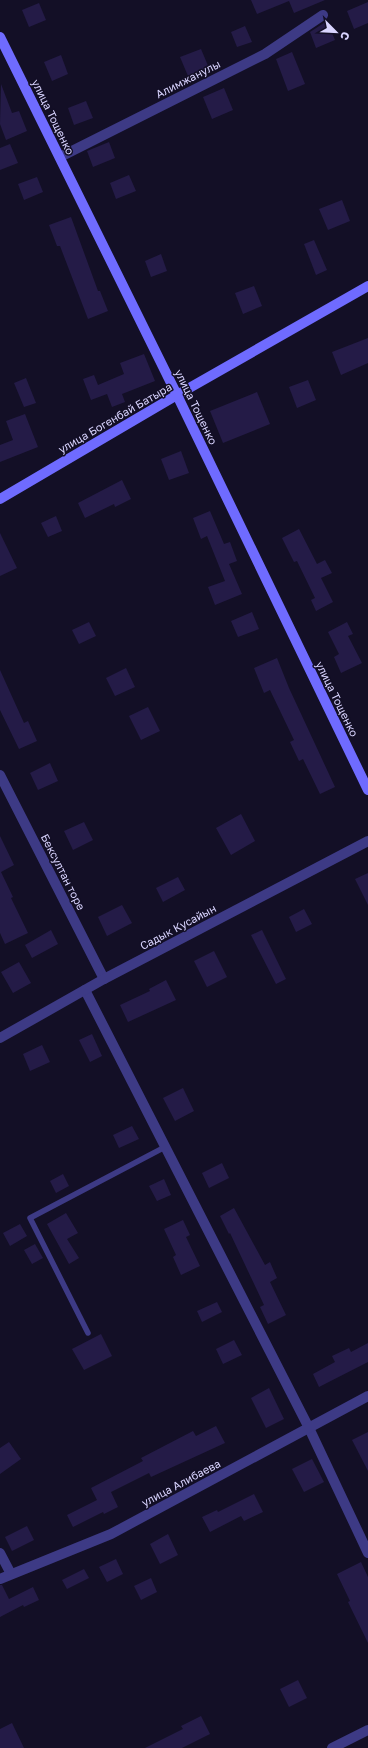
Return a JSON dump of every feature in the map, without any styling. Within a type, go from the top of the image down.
[{"type":"street","name":"Алимжанулы","points":[[60,157],[265,54],[323,15]]},
{"type":"street","name":"улица Тощенко","points":[[0,37],[177,395],[368,790]]},
{"type":"street","name":"улица Богенбай Батыра","points":[[0,499],[177,395],[368,286]]},
{"type":"street","name":"Бексултан торе","points":[[1,782],[104,979]]},
{"type":"street","name":"Садык Кусайын","points":[[0,1038],[104,979],[368,841]]},
{"type":"street","points":[[85,990],[309,1428],[368,1553]]},
{"type":"street","name":"улица Алибаева","points":[[0,1579],[112,1534],[368,1396]]},
{"type":"street","points":[[0,1553],[11,1574]]},
{"type":"street","points":[[332,1748],[368,1730]]},
{"type":"lane","points":[[88,1333],[30,1218],[165,1147]]},
{"type":"building","points":[[251,0],[325,0],[294,13],[289,1],[257,14]]},
{"type":"building","points":[[368,2],[368,23],[354,29],[347,11]]},
{"type":"building","points":[[39,3],[46,20],[29,27],[22,10]]},
{"type":"building","points":[[327,21],[335,40],[316,48],[310,32]]},
{"type":"building","points":[[245,26],[252,42],[237,47],[231,32]]},
{"type":"building","points":[[201,49],[209,68],[188,76],[180,57]]},
{"type":"building","points":[[292,52],[305,84],[288,91],[276,59]]},
{"type":"building","points":[[61,55],[68,74],[52,81],[44,62]]},
{"type":"building","points":[[1,84],[12,113],[19,111],[27,131],[6,140],[0,124]]},
{"type":"building","points":[[224,88],[233,110],[212,119],[203,97]]},
{"type":"building","points":[[86,101],[93,118],[74,125],[68,108]]},
{"type":"building","points":[[109,142],[115,158],[93,167],[87,151]]},
{"type":"building","points":[[10,144],[18,163],[0,170],[0,148]]},
{"type":"building","points":[[129,175],[136,191],[116,199],[110,183]]},
{"type":"building","points":[[37,177],[43,192],[24,200],[18,184]]},
{"type":"building","points":[[342,200],[350,221],[328,230],[319,209]]},
{"type":"building","points":[[71,217],[98,291],[100,291],[108,311],[88,319],[60,246],[57,246],[49,225]]},
{"type":"building","points":[[314,240],[327,270],[316,275],[304,244]]},
{"type":"building","points":[[161,254],[167,271],[151,277],[145,261]]},
{"type":"building","points":[[254,286],[262,306],[243,314],[235,293]]},
{"type":"building","points":[[368,338],[368,363],[341,375],[332,352]]},
{"type":"building","points":[[144,354],[155,381],[122,394],[125,402],[112,407],[107,394],[91,400],[83,379],[94,375],[98,385],[124,374],[120,363]]},
{"type":"building","points":[[26,378],[36,403],[24,407],[14,383]]},
{"type":"building","points":[[308,380],[316,400],[297,408],[289,387]]},
{"type":"building","points":[[257,392],[270,424],[223,443],[210,411]]},
{"type":"building","points":[[25,414],[38,447],[0,462],[0,445],[13,440],[6,421]]},
{"type":"building","points":[[181,451],[189,473],[169,480],[161,459]]},
{"type":"building","points":[[122,480],[131,499],[115,507],[114,504],[85,518],[78,503]]},
{"type":"building","points":[[210,511],[224,544],[230,542],[237,561],[229,564],[242,594],[215,605],[208,587],[225,581],[207,536],[201,539],[193,518]]},
{"type":"building","points":[[56,516],[62,531],[48,537],[41,523]]},
{"type":"building","points":[[299,529],[317,564],[325,560],[332,573],[321,578],[333,602],[316,611],[311,600],[315,598],[297,561],[294,562],[282,538]]},
{"type":"building","points":[[0,533],[17,568],[0,576]]},
{"type":"building","points":[[252,612],[259,629],[238,637],[231,621]]},
{"type":"building","points":[[89,622],[96,636],[79,644],[72,630]]},
{"type":"building","points":[[347,622],[353,634],[348,636],[362,663],[341,673],[334,657],[339,654],[328,632]]},
{"type":"building","points":[[277,658],[289,688],[335,787],[320,794],[303,759],[299,761],[290,742],[294,740],[270,690],[264,693],[254,668]]},
{"type":"building","points":[[126,668],[135,687],[115,696],[106,678]]},
{"type":"building","points":[[0,670],[24,723],[28,721],[37,741],[19,749],[0,710]]},
{"type":"building","points":[[148,707],[160,731],[141,740],[129,716]]},
{"type":"building","points":[[50,763],[58,781],[38,790],[30,773]]},
{"type":"building","points":[[241,814],[255,841],[231,855],[216,828]]},
{"type":"building","points":[[84,822],[93,840],[73,850],[64,831]]},
{"type":"building","points":[[0,836],[14,865],[1,872],[13,897],[11,898],[28,933],[5,944],[0,933]]},
{"type":"building","points":[[368,873],[368,905],[355,879]]},
{"type":"building","points":[[178,877],[185,890],[163,902],[156,888]]},
{"type":"building","points":[[122,905],[132,923],[107,936],[98,917]]},
{"type":"building","points":[[304,909],[312,924],[296,932],[289,917]]},
{"type":"building","points":[[51,930],[58,944],[32,958],[25,945]]},
{"type":"building","points":[[262,930],[286,979],[276,984],[251,935]]},
{"type":"building","points":[[214,951],[227,977],[207,987],[194,961]]},
{"type":"building","points":[[19,962],[31,983],[13,993],[1,972]]},
{"type":"building","points":[[166,980],[176,1000],[128,1022],[120,1005],[150,991],[149,989]]},
{"type":"building","points":[[92,1034],[102,1056],[90,1062],[79,1040]]},
{"type":"building","points":[[42,1045],[50,1062],[30,1071],[23,1054]]},
{"type":"building","points":[[183,1088],[194,1111],[175,1121],[163,1098]]},
{"type":"building","points":[[132,1126],[139,1139],[119,1148],[113,1135]]},
{"type":"building","points":[[222,1163],[229,1178],[209,1188],[202,1173]]},
{"type":"building","points":[[63,1174],[69,1186],[56,1193],[50,1181]]},
{"type":"building","points":[[164,1179],[171,1195],[157,1201],[149,1186]]},
{"type":"building","points":[[234,1208],[265,1265],[270,1262],[277,1278],[270,1282],[286,1315],[268,1324],[260,1307],[264,1305],[230,1233],[229,1234],[220,1216]]},
{"type":"building","points":[[66,1213],[78,1233],[67,1239],[79,1258],[69,1264],[47,1224]]},
{"type":"building","points":[[183,1220],[190,1235],[186,1237],[200,1266],[181,1275],[173,1257],[176,1255],[164,1229]]},
{"type":"building","points":[[20,1224],[27,1236],[10,1246],[3,1233]]},
{"type":"building","points":[[35,1244],[43,1258],[32,1264],[24,1250]]},
{"type":"building","points":[[217,1302],[222,1312],[202,1322],[197,1311]]},
{"type":"building","points":[[101,1334],[112,1356],[84,1370],[72,1349]]},
{"type":"building","points":[[234,1340],[242,1355],[223,1364],[216,1349]]},
{"type":"building","points":[[368,1343],[368,1362],[319,1387],[313,1374],[335,1362],[332,1356],[349,1348],[351,1352]]},
{"type":"building","points":[[269,1388],[284,1419],[266,1428],[251,1398]]},
{"type":"building","points":[[216,1426],[225,1443],[151,1477],[149,1473],[111,1492],[118,1507],[104,1514],[103,1512],[73,1527],[67,1515],[97,1500],[91,1488],[143,1461],[141,1458],[193,1431],[196,1436]]},
{"type":"building","points":[[368,1432],[368,1471],[352,1440]]},
{"type":"building","points":[[9,1442],[21,1459],[0,1474],[0,1448]]},
{"type":"building","points":[[312,1459],[324,1482],[304,1492],[292,1469]]},
{"type":"building","points":[[254,1494],[263,1512],[244,1521],[241,1516],[210,1532],[202,1517],[217,1510],[218,1512]]},
{"type":"building","points":[[27,1526],[34,1540],[12,1551],[5,1537]]},
{"type":"building","points":[[168,1534],[178,1555],[160,1564],[150,1544]]},
{"type":"building","points":[[116,1559],[123,1574],[107,1582],[99,1567]]},
{"type":"building","points":[[361,1562],[368,1577],[368,1643],[348,1602],[350,1601],[337,1574]]},
{"type":"building","points":[[84,1569],[89,1578],[67,1589],[62,1580]]},
{"type":"building","points":[[151,1578],[157,1592],[141,1600],[134,1586]]},
{"type":"building","points":[[0,1585],[2,1585],[9,1599],[33,1587],[39,1600],[24,1607],[23,1605],[0,1617]]},
{"type":"building","points":[[298,1680],[307,1698],[289,1707],[280,1689]]},
{"type":"building","points":[[201,1716],[210,1734],[182,1748],[145,1748],[183,1729],[181,1726]]},
{"type":"building","points":[[12,1723],[24,1748],[0,1748],[0,1729]]}]
